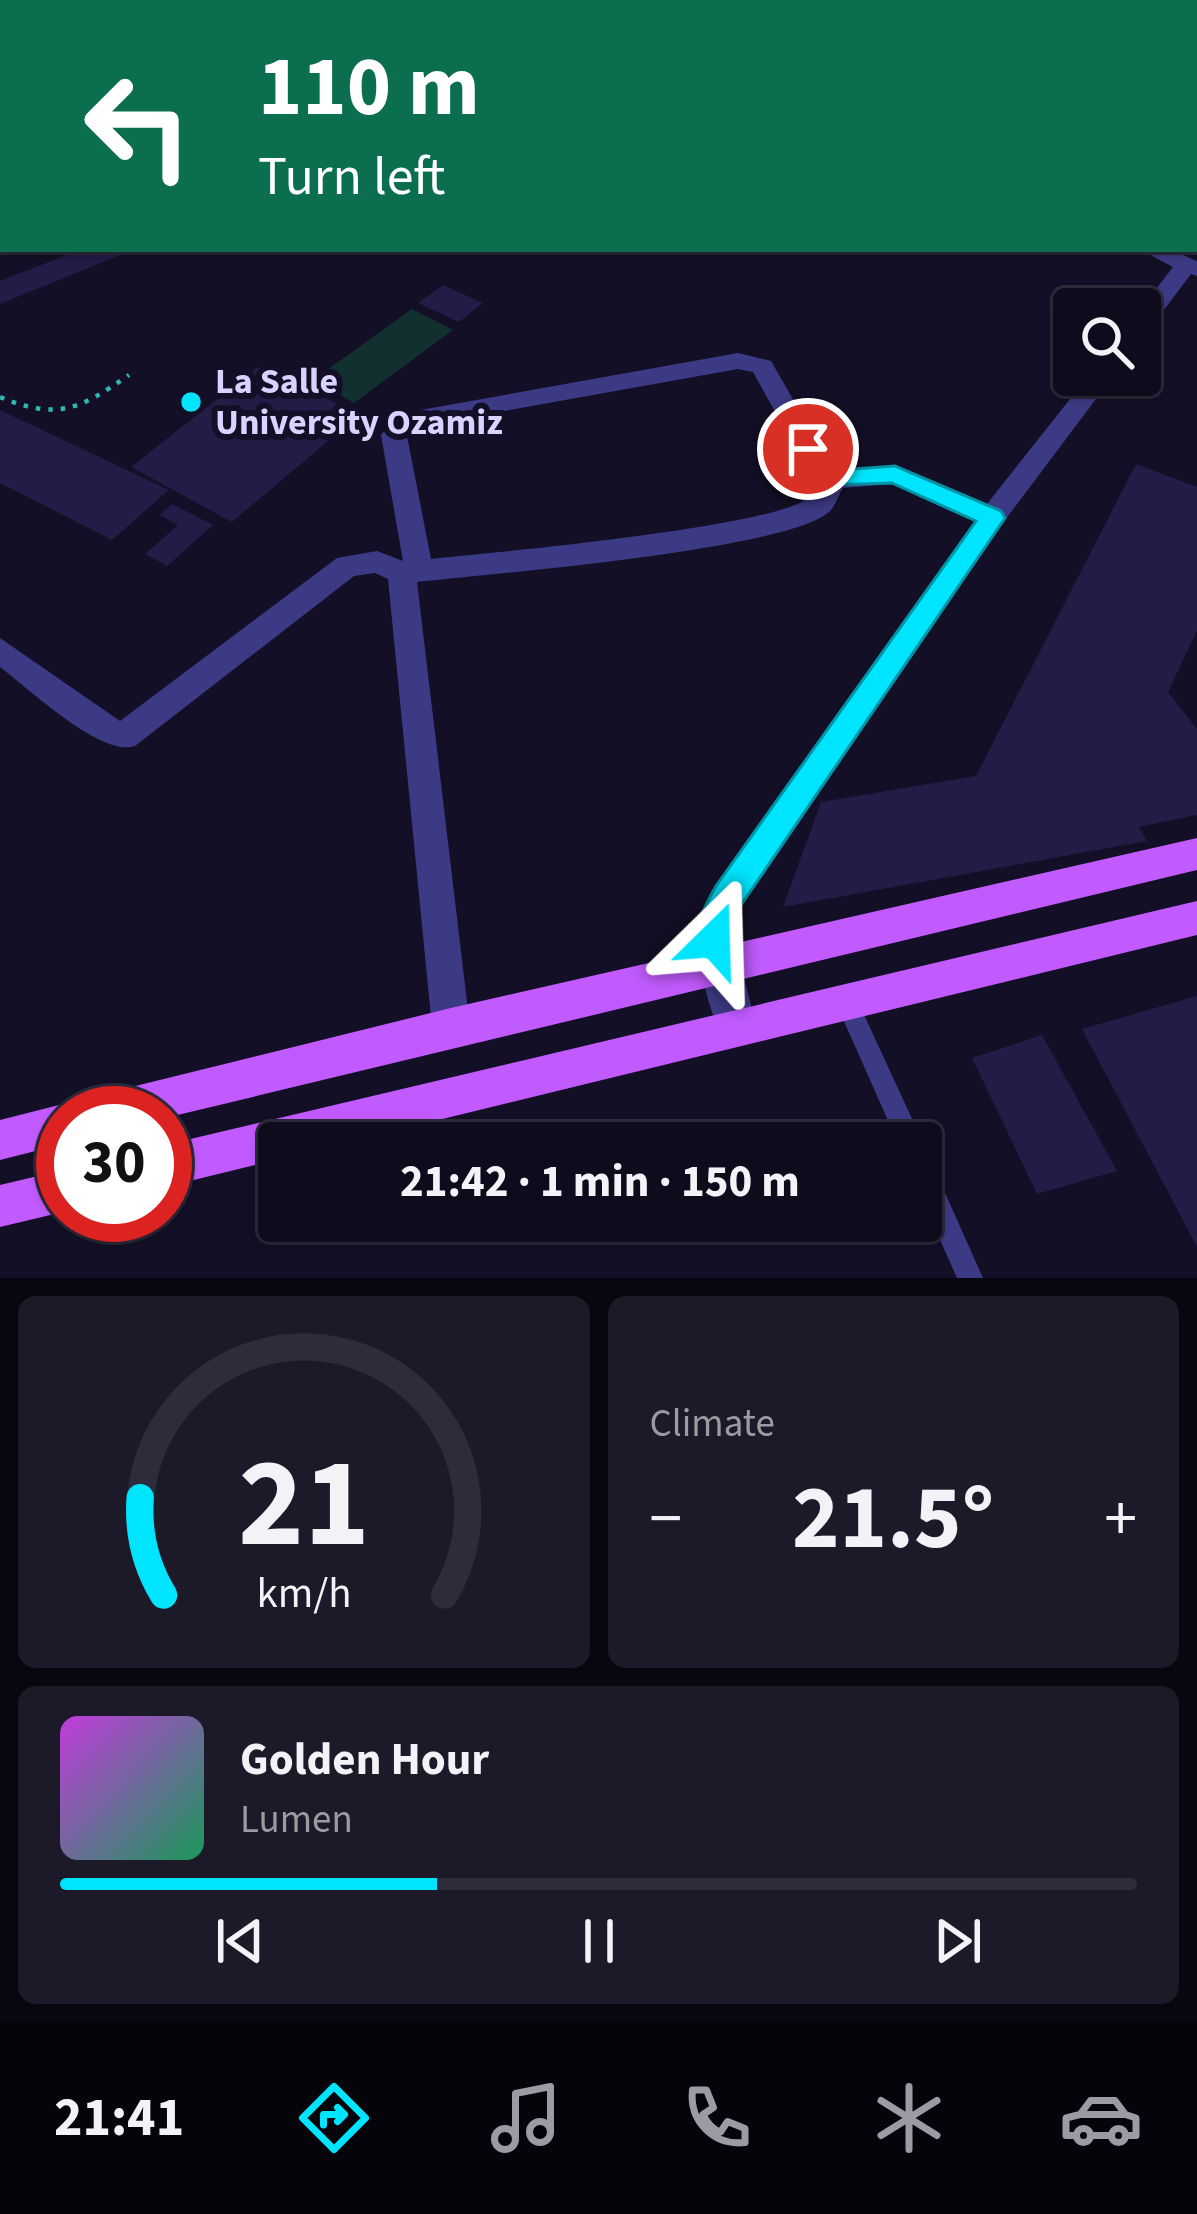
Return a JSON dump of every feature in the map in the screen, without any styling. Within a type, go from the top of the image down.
[{"type":"main road","points":[[192,1092],[1197,854]]},
{"type":"main road","points":[[192,1159],[1197,918]]},
{"type":"main road","points":[[0,1140],[36,1131]]},
{"type":"main road","points":[[0,1206],[36,1197]]},
{"type":"street","points":[[1157,252],[1192,267],[1161,302]]},
{"type":"street","points":[[451,1027],[394,435],[416,416],[753,362],[761,367],[808,449],[834,479]]},
{"type":"street","points":[[737,1027],[718,964],[717,916],[992,518],[1086,396]]},
{"type":"street","points":[[834,479],[895,474],[992,518]]},
{"type":"street","points":[[0,650],[111,732],[124,736],[346,566],[377,562],[410,573],[696,538],[779,523],[820,505],[834,479]]},
{"type":"lane","points":[[846,1001],[901,1122]]},
{"type":"lane","points":[[942,1215],[970,1278]]},
{"type":"path","points":[[0,397],[54,414],[83,406],[129,374]]},
{"type":"green space","points":[[412,309],[453,330],[354,403],[313,380]]},
{"type":"building","points":[[74,252],[128,252],[0,304],[0,281]]},
{"type":"building","points":[[443,285],[483,303],[459,322],[418,303]]},
{"type":"building","points":[[258,367],[360,414],[232,522],[131,467]]},
{"type":"building","points":[[0,410],[169,490],[112,540],[0,483]]},
{"type":"building","points":[[1136,464],[1197,487],[1197,631],[1168,692],[1197,729],[1197,815],[1139,827],[1147,841],[783,907],[821,802],[976,776]]},
{"type":"building","points":[[172,504],[213,525],[167,566],[145,554],[178,525],[159,515]]},
{"type":"building","points":[[1197,996],[1197,1247],[1082,1029]]},
{"type":"building","points":[[1042,1035],[1117,1171],[1037,1194],[972,1058]]},
{"type":"place","name":"La Salle University Ozamiz","points":[[191,402]]},
{"type":"route","points":[[714,940],[717,916],[728,897],[992,518],[917,480],[895,474],[834,479],[808,449]]}]
